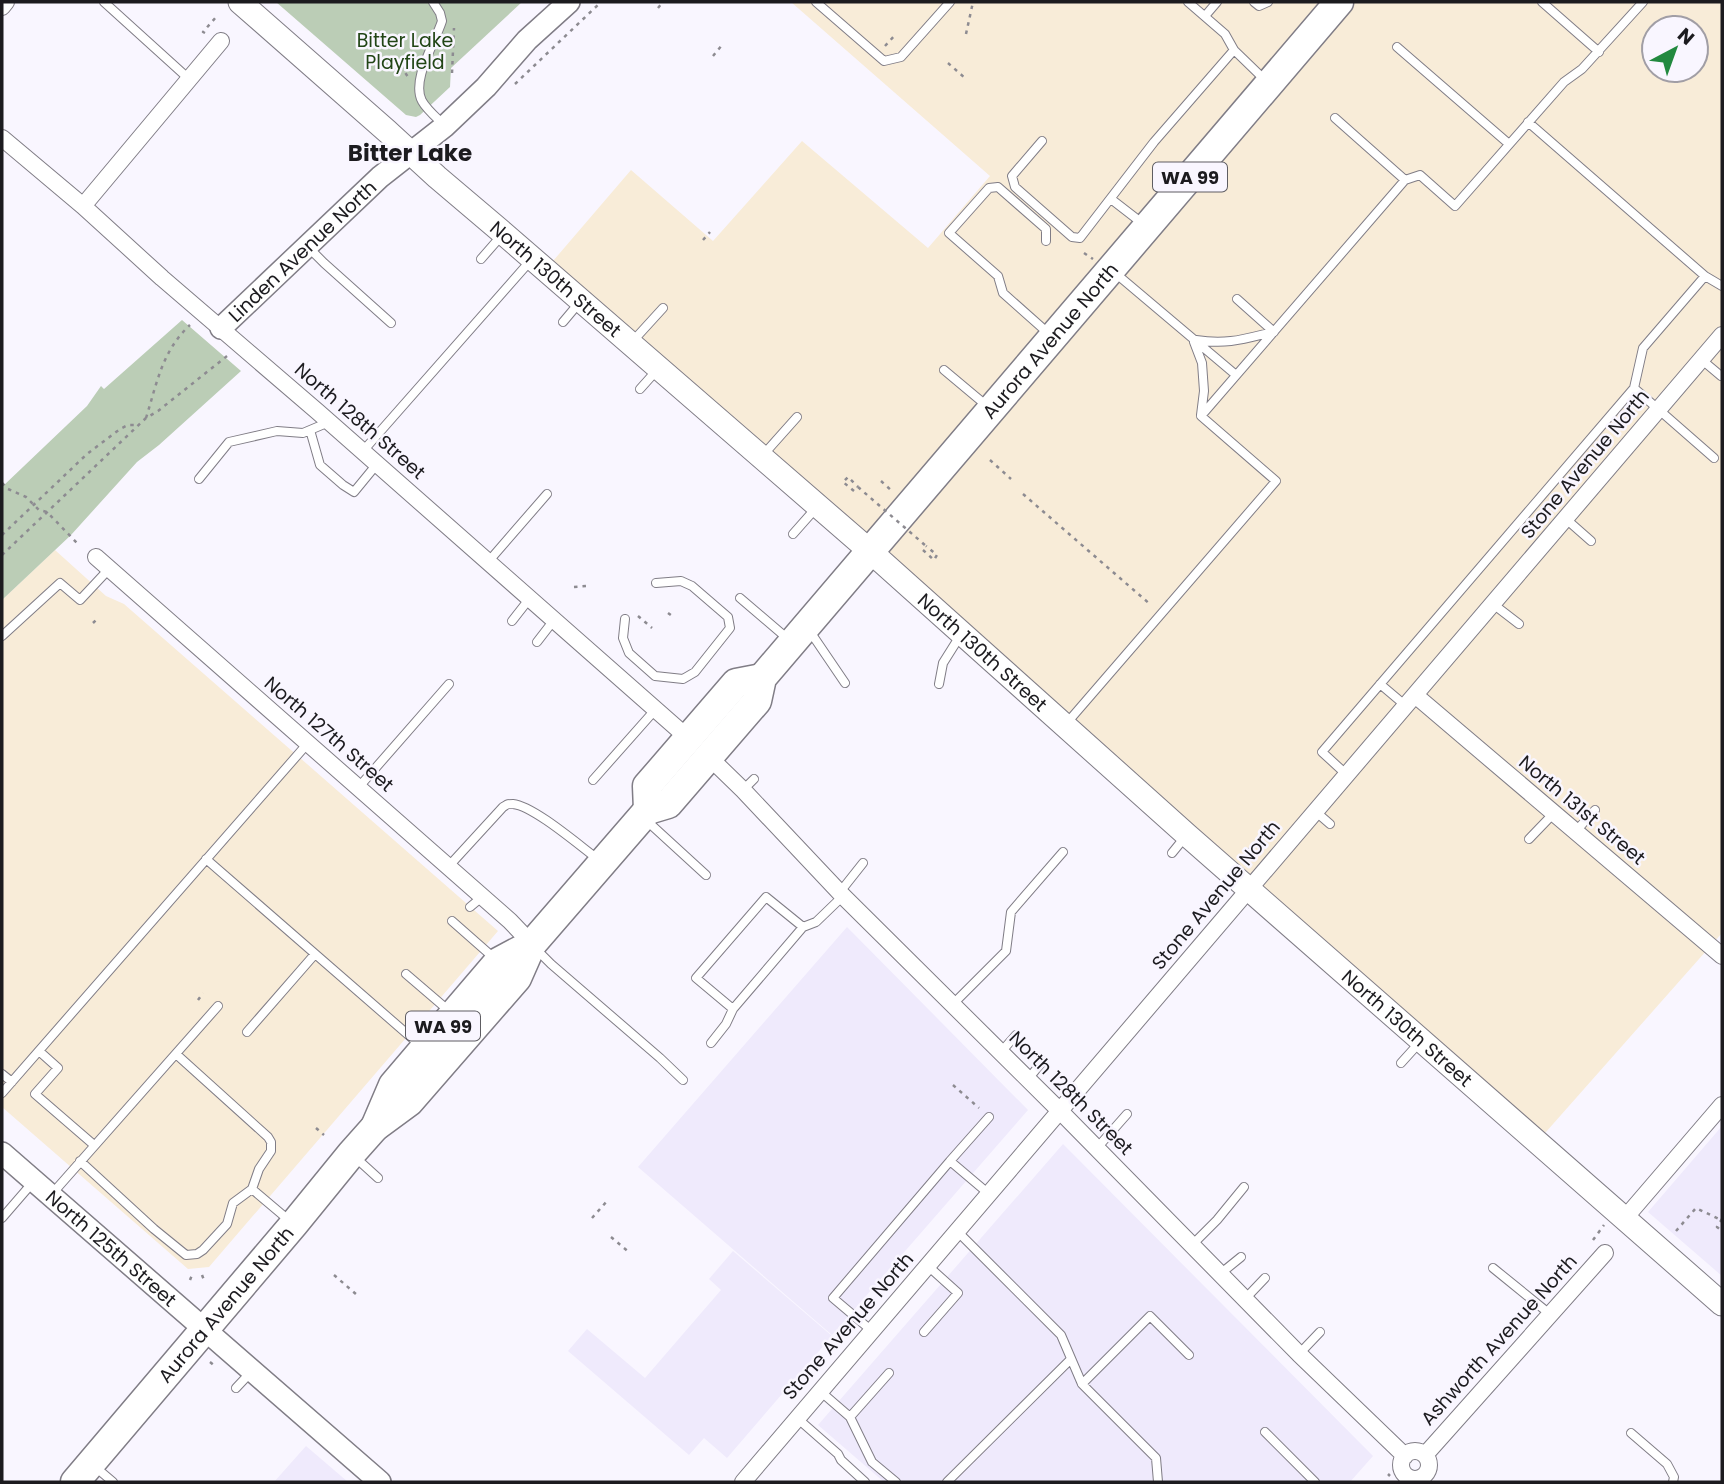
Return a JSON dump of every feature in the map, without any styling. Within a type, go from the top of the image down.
[{"type":"highway","name":"Aurora Avenue North","points":[[83,1473],[351,1154],[375,1127],[409,1102],[517,978],[532,944],[645,813],[668,804],[757,702],[762,678],[1339,2]]},
{"type":"highway","name":"Aurora Avenue North","points":[[645,813],[647,786],[688,738],[736,683],[762,678]]},
{"type":"highway","name":"Aurora Avenue North","points":[[375,1127],[393,1085],[453,1014],[498,962],[532,944]]},
{"type":"main road","name":"North 130th Street","points":[[240,2],[437,177],[818,506],[1248,889],[1722,1304]]},
{"type":"street","points":[[2,7],[6,2]]},
{"type":"street","name":"Linden Avenue North","points":[[220,328],[380,177],[445,126],[486,87],[527,40],[569,2]]},
{"type":"street","points":[[83,206],[221,41]]},
{"type":"street","name":"North 128th Street","points":[[2,138],[83,206],[688,738]]},
{"type":"street","name":"Stone Avenue North","points":[[747,1481],[797,1418],[1722,335]]},
{"type":"street","name":"North 127th Street","points":[[96,557],[448,867],[476,902],[510,921],[532,944]]},
{"type":"street","name":"North 131st Street","points":[[1411,701],[1576,831],[1722,956]]},
{"type":"street","name":"North 128th Street","points":[[709,757],[748,784],[841,894],[1097,1148],[1299,1354],[1405,1456]]},
{"type":"street","points":[[1625,1219],[1722,1105]]},
{"type":"street","name":"North 125th Street","points":[[2,1153],[380,1482]]},
{"type":"street","name":"Ashworth Avenue North","points":[[1425,1455],[1605,1253]]},
{"type":"street","points":[[1416,1451],[1425,1455],[1430,1478],[1396,1477],[1405,1456],[1416,1451]]},
{"type":"lane","points":[[104,2],[189,79]]},
{"type":"lane","points":[[433,2],[442,21],[420,77],[418,91],[423,103],[445,126]]},
{"type":"lane","points":[[816,2],[884,61],[901,57],[950,2]]},
{"type":"lane","points":[[1188,2],[1226,34],[1234,50],[1268,83]]},
{"type":"lane","points":[[1205,16],[1217,2]]},
{"type":"lane","points":[[1254,2],[1259,6],[1268,2]]},
{"type":"lane","points":[[1542,2],[1599,52]]},
{"type":"lane","points":[[1201,416],[1405,180],[1420,175],[1455,206],[1564,82],[1599,52],[1643,2]]},
{"type":"lane","points":[[1397,47],[1509,144]]},
{"type":"lane","points":[[1042,141],[1012,176],[1015,187],[1072,237],[1080,238],[1154,142],[1234,50]]},
{"type":"lane","points":[[1335,118],[1405,180]]},
{"type":"lane","points":[[1528,122],[1705,276],[1722,286]]},
{"type":"lane","points":[[1046,241],[1046,229],[998,187],[989,188],[949,233],[998,276],[1003,293],[1053,338]]},
{"type":"lane","points":[[1111,199],[1148,228]]},
{"type":"lane","points":[[481,259],[503,233]]},
{"type":"lane","points":[[307,246],[391,323]]},
{"type":"lane","points":[[363,451],[533,258]]},
{"type":"lane","points":[[1112,270],[1236,375]]},
{"type":"lane","points":[[1347,775],[1322,752],[1634,388],[1643,348],[1705,276]]},
{"type":"lane","points":[[1237,299],[1274,332]]},
{"type":"lane","points":[[563,322],[581,301]]},
{"type":"lane","points":[[630,344],[663,308]]},
{"type":"lane","points":[[1193,339],[1215,343],[1274,332]]},
{"type":"lane","points":[[1193,339],[1202,363],[1204,391],[1201,416]]},
{"type":"lane","points":[[1702,360],[1721,376]]},
{"type":"lane","points":[[640,389],[659,368]]},
{"type":"lane","points":[[944,370],[992,410]]},
{"type":"lane","points":[[1634,388],[1714,458]]},
{"type":"lane","points":[[1065,725],[1276,481],[1201,416]]},
{"type":"lane","points":[[761,457],[796,417]]},
{"type":"lane","points":[[199,479],[229,442],[277,431],[303,433],[329,422]]},
{"type":"lane","points":[[310,430],[320,465],[354,492],[377,464]]},
{"type":"lane","points":[[488,562],[547,494]]},
{"type":"lane","points":[[793,534],[818,506]]},
{"type":"lane","points":[[1566,519],[1591,541]]},
{"type":"lane","points":[[2,636],[60,583],[80,600],[109,569]]},
{"type":"lane","points":[[625,619],[623,638],[629,653],[655,676],[683,679],[695,672],[730,628],[728,617],[692,586],[681,582],[656,583]]},
{"type":"lane","points":[[512,621],[530,598]]},
{"type":"lane","points":[[740,598],[799,635],[845,683]]},
{"type":"lane","points":[[1493,604],[1518,624]]},
{"type":"lane","points":[[537,642],[555,620]]},
{"type":"lane","points":[[939,684],[943,663],[962,634]]},
{"type":"lane","points":[[358,788],[449,684]]},
{"type":"lane","points":[[1380,684],[1411,701]]},
{"type":"lane","points":[[593,780],[655,710]]},
{"type":"lane","points":[[2,1093],[308,743]]},
{"type":"lane","points":[[448,867],[503,807],[509,804],[516,804],[537,814],[603,863]]},
{"type":"lane","points":[[1576,831],[1595,810]]},
{"type":"lane","points":[[1315,811],[1330,824]]},
{"type":"lane","points":[[645,813],[706,875]]},
{"type":"lane","points":[[1529,839],[1554,813]]},
{"type":"lane","points":[[1172,853],[1187,835]]},
{"type":"lane","points":[[953,1004],[1006,951],[1011,912],[1063,852]]},
{"type":"lane","points":[[206,859],[424,1049]]},
{"type":"lane","points":[[711,1043],[726,1024],[733,1009],[803,928],[816,922],[841,894],[863,863]]},
{"type":"lane","points":[[733,1009],[696,978],[766,897],[803,928]]},
{"type":"lane","points":[[452,921],[498,962]]},
{"type":"lane","points":[[532,944],[551,964],[683,1080]]},
{"type":"lane","points":[[247,1032],[315,954]]},
{"type":"lane","points":[[406,974],[453,1014]]},
{"type":"lane","points":[[51,1195],[218,1006]]},
{"type":"lane","points":[[1001,1052],[1016,1035]]},
{"type":"lane","points":[[1401,1063],[1422,1040]]},
{"type":"lane","points":[[39,1051],[58,1068],[35,1094],[94,1145]]},
{"type":"lane","points":[[80,1161],[184,1254],[188,1256],[203,1251],[227,1224],[233,1203],[252,1189],[258,1169],[271,1151],[271,1142],[176,1054]]},
{"type":"lane","points":[[1028,1079],[1043,1061]]},
{"type":"lane","points":[[2,1074],[12,1082]]},
{"type":"lane","points":[[1097,1148],[1127,1114]]},
{"type":"lane","points":[[872,1331],[833,1298],[989,1117]]},
{"type":"lane","points":[[351,1154],[378,1178]]},
{"type":"lane","points":[[950,1161],[989,1194]]},
{"type":"lane","points":[[2,1218],[34,1181]]},
{"type":"lane","points":[[1192,1245],[1217,1220],[1244,1186]]},
{"type":"lane","points":[[252,1189],[294,1224]]},
{"type":"lane","points":[[957,1231],[1061,1335],[1082,1384],[1156,1458],[1158,1482]]},
{"type":"lane","points":[[1220,1274],[1241,1257]]},
{"type":"lane","points":[[924,1332],[958,1293],[928,1266]]},
{"type":"lane","points":[[1493,1268],[1551,1314]]},
{"type":"lane","points":[[1245,1298],[1265,1278]]},
{"type":"lane","points":[[1082,1384],[1150,1316],[1189,1354]]},
{"type":"lane","points":[[1299,1354],[1320,1332]]},
{"type":"lane","points":[[947,1482],[1071,1359]]},
{"type":"lane","points":[[236,1388],[252,1371]]},
{"type":"lane","points":[[850,1417],[889,1373]]},
{"type":"lane","points":[[820,1391],[850,1417],[872,1462],[896,1482]]},
{"type":"lane","points":[[797,1418],[838,1454],[841,1461],[864,1482]]},
{"type":"lane","points":[[1265,1432],[1315,1482]]},
{"type":"lane","points":[[1631,1433],[1667,1464],[1674,1477],[1673,1482]]},
{"type":"lane","points":[[83,1473],[113,1482]]},
{"type":"path","points":[[508,90],[601,2]]},
{"type":"path","points":[[658,8],[663,2]]},
{"type":"path","points":[[966,34],[973,2]]},
{"type":"path","points":[[452,73],[454,32]]},
{"type":"path","points":[[885,46],[896,34]]},
{"type":"path","points":[[713,56],[722,45]]},
{"type":"path","points":[[948,63],[965,78]]},
{"type":"path","points":[[703,240],[710,232]]},
{"type":"path","points":[[146,418],[165,358],[178,337],[191,324]]},
{"type":"path","points":[[2,555],[138,425],[228,356]]},
{"type":"path","points":[[2,535],[87,454],[120,429],[128,425],[138,425]]},
{"type":"path","points":[[990,460],[1011,479]]},
{"type":"path","points":[[854,491],[843,482],[848,477],[925,548],[934,560],[937,555],[925,548]]},
{"type":"path","points":[[2,483],[8,489],[26,497],[39,510],[47,512],[77,543]]},
{"type":"path","points":[[1023,494],[1152,605]]},
{"type":"path","points":[[574,587],[587,586]]},
{"type":"path","points":[[93,623],[99,617]]},
{"type":"path","points":[[640,618],[652,628]]},
{"type":"path","points":[[1248,848],[1250,854]]},
{"type":"path","points":[[198,999],[203,993]]},
{"type":"path","points":[[953,1085],[989,1117]]},
{"type":"path","points":[[316,1128],[324,1135]]},
{"type":"path","points":[[592,1218],[608,1200]]},
{"type":"path","points":[[1676,1231],[1696,1208],[1722,1220],[1717,1227],[1722,1231]]},
{"type":"path","points":[[599,1209],[604,1214]]},
{"type":"path","points":[[611,1237],[630,1253]]},
{"type":"path","points":[[190,1280],[192,1275]]},
{"type":"path","points":[[202,1275],[204,1280]]},
{"type":"path","points":[[334,1275],[357,1295]]},
{"type":"path","points":[[210,1362],[215,1366]]},
{"type":"shaded area","points":[[791,2],[1722,2],[1722,933],[1538,1141],[547,268],[631,170],[713,241],[802,141],[928,248],[990,176]]},
{"type":"shaded area","points":[[55,550],[106,596],[124,604],[498,931],[209,1267],[188,1269],[2,1107],[2,600]]},
{"type":"shaded area","points":[[847,927],[1028,1110],[832,1335],[638,1167]]},
{"type":"shaded area","points":[[1722,1126],[1722,1276],[1648,1212]]},
{"type":"shaded area","points":[[1063,1144],[1373,1456],[1350,1482],[884,1482],[818,1425]]},
{"type":"shaded area","points":[[733,1251],[832,1336],[727,1458],[704,1438],[689,1455],[568,1351],[587,1329],[645,1378],[721,1290],[709,1279]]},
{"type":"shaded area","points":[[306,1446],[348,1482],[274,1482]]},
{"type":"green space","name":"Bitter Lake Playfield","points":[[276,2],[522,2],[451,68],[450,87],[416,117],[406,115]]},
{"type":"green space","points":[[182,320],[241,371],[137,462],[71,535],[2,600],[2,487],[87,406],[101,386],[104,389]]},
{"type":"district","name":"Bitter Lake","points":[[410,153]]}]
